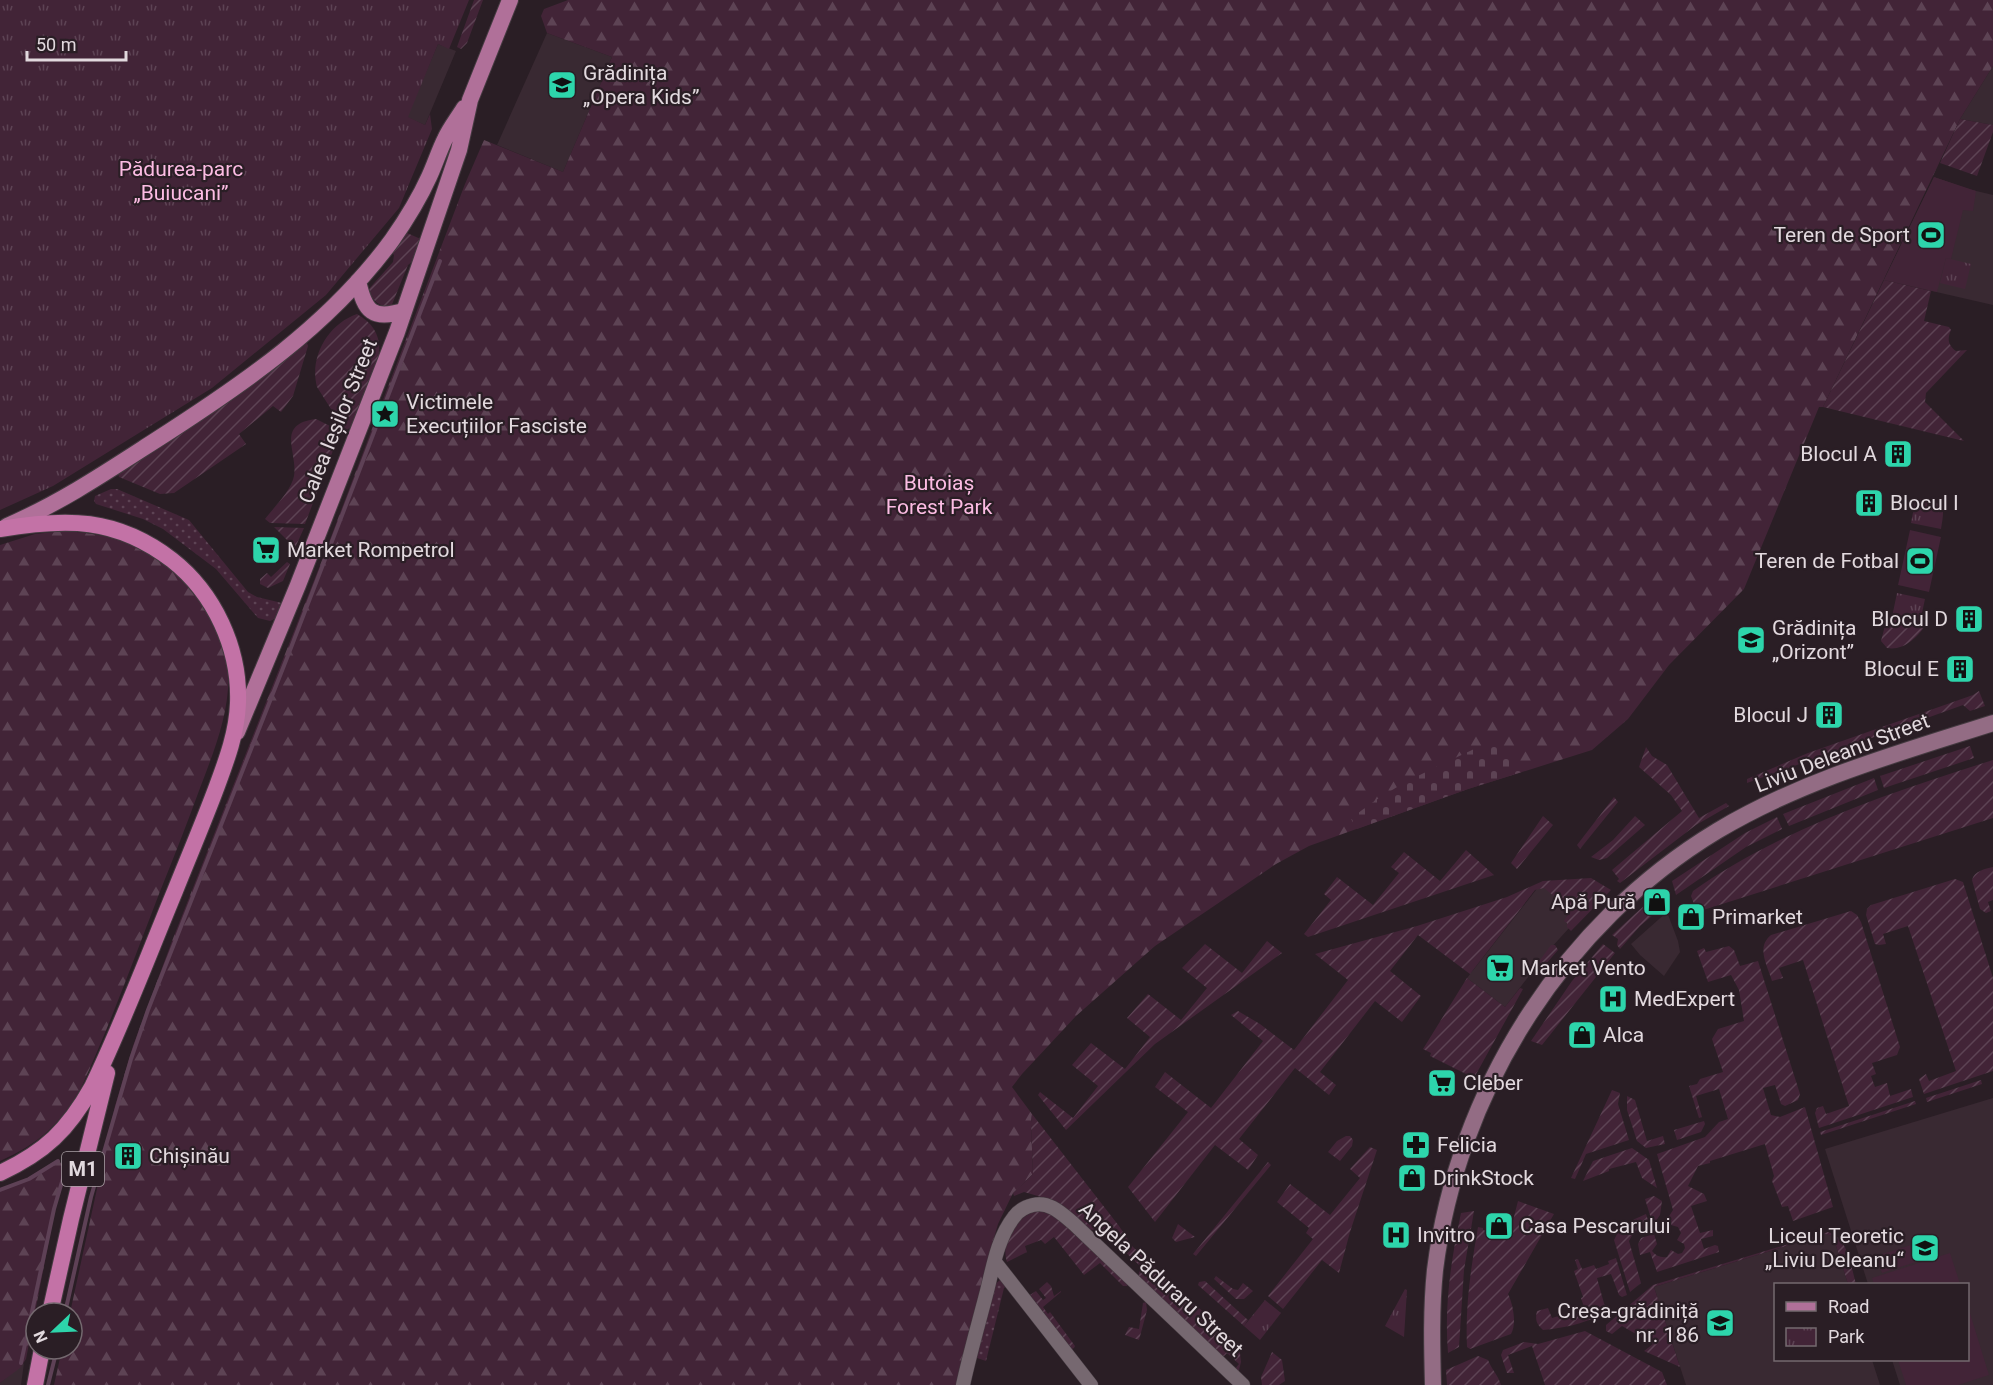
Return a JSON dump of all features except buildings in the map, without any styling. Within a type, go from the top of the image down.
[{"type":"highway","points":[[0,529],[63,521],[88,523],[113,528],[159,550],[180,566],[197,584],[224,627],[237,677],[238,702],[229,752],[207,814],[92,1087],[80,1110],[63,1132],[39,1152],[0,1173]]},
{"type":"highway","name":"M1","points":[[53,1301],[119,1026]]},
{"type":"highway","points":[[35,1385],[40,1361]]},
{"type":"main road","name":"Calea Ieșilor Street","points":[[229,752],[298,585],[404,311],[459,150],[470,100],[510,0]]},
{"type":"main road","name":"Calea Ieșilor Street","points":[[0,529],[75,493],[211,404],[293,345],[328,313],[392,239],[412,209],[429,177],[445,138],[470,100]]},
{"type":"main road","points":[[358,280],[368,309],[375,314],[383,316],[404,311]]},
{"type":"main road","name":"Liviu Deleanu Street","points":[[1433,1385],[1431,1330],[1435,1270],[1447,1207],[1467,1137],[1482,1100],[1508,1049],[1543,993],[1562,969],[1595,931],[1627,900],[1661,870],[1719,829],[1820,781],[1882,758],[1993,723]]},
{"type":"street","name":"Angela Păduraru Street","points":[[963,1385],[995,1262],[1013,1218],[1026,1207],[1046,1204],[1073,1223],[1243,1385]]},
{"type":"street","points":[[995,1262],[1091,1385]]},
{"type":"shaded area","name":"Grădinița „Opera Kids”","points":[[547,33],[612,57],[563,172],[497,145]]},
{"type":"shaded area","points":[[438,44],[456,51],[425,125],[407,117]]},
{"type":"shaded area","points":[[1993,66],[1993,125],[1960,119]]},
{"type":"shaded area","points":[[1934,177],[1993,195],[1993,305],[1884,280]]},
{"type":"shaded area","points":[[1543,881],[1581,915],[1549,950],[1505,1007],[1467,978]]},
{"type":"shaded area","points":[[1667,912],[1680,952],[1664,976],[1631,944]]},
{"type":"shaded area","name":"Liceul Teoretic „Liviu Deleanu“","points":[[1993,1098],[1993,1385],[1900,1385],[1892,1361],[1969,1361],[1969,1283],[1868,1283],[1825,1149]]},
{"type":"shaded area","name":"Creșa-grădiniță nr. 186","points":[[1825,1234],[1833,1236],[1848,1283],[1774,1283],[1774,1361],[1872,1361],[1880,1385],[1686,1385],[1654,1287]]},
{"type":"shaded area","points":[[24,1363],[21,1385],[0,1385],[0,1383]]},
{"type":"green space","name":"Pădurea-parc „Buiucani”","points":[[0,0],[469,0],[449,49],[438,44],[408,117],[425,125],[430,114],[432,129],[399,208],[326,295],[212,388],[53,486],[0,510]]},
{"type":"green space","points":[[474,0],[483,0],[467,43],[461,49],[457,47]]},
{"type":"green space","name":"Butoiaș Forest Park","points":[[568,0],[1993,0],[1993,66],[1960,119],[1823,407],[1819,407],[1744,589],[1669,665],[1628,719],[1592,750],[1468,789],[1309,846],[1276,864],[1155,946],[1076,1016],[1022,1074],[1012,1087],[1032,1114],[1033,1174],[1013,1193],[998,1224],[958,1385],[54,1385],[59,1361],[84,1361],[84,1301],[73,1301],[115,1106],[133,1046],[326,550],[465,184],[484,140],[563,172],[612,57],[547,33],[541,16],[544,9]]},
{"type":"green space","points":[[1960,119],[1993,125],[1993,132],[1977,176],[1940,163]]},
{"type":"green space","name":"Teren de Sport","points":[[1934,177],[1976,191],[1973,211],[1963,210],[1951,259],[1946,258],[1937,292],[1884,280]]},
{"type":"green space","points":[[407,233],[423,240],[418,257],[408,265],[391,307],[380,305],[367,291],[393,262],[394,255],[391,252]]},
{"type":"green space","points":[[1946,258],[1971,264],[1965,289],[1940,283]]},
{"type":"green space","points":[[1884,280],[1931,291],[1924,321],[1949,327],[1951,346],[1956,351],[1967,350],[1926,393],[1925,402],[1964,441],[1823,407]]},
{"type":"green space","points":[[357,314],[375,331],[379,342],[379,355],[351,427],[345,431],[317,387],[316,364],[318,353],[329,334],[337,325]]},
{"type":"green space","points":[[307,343],[293,396],[281,412],[273,406],[239,434],[246,444],[174,493],[160,494],[119,477],[118,474],[235,398]]},
{"type":"green space","points":[[316,419],[332,427],[337,440],[305,524],[270,523],[265,519],[286,493],[294,476],[292,433],[303,422]]},
{"type":"green space","points":[[111,489],[117,489],[189,520],[248,592],[257,597],[282,603],[276,618],[270,621],[258,618],[216,569],[163,529],[143,519],[96,504],[95,496]]},
{"type":"green space","points":[[1921,499],[1935,502],[1942,507],[1941,529],[1911,523],[1915,502]]},
{"type":"green space","points":[[274,527],[304,528],[295,548]]},
{"type":"green space","name":"Teren de Fotbal","points":[[1910,530],[1941,537],[1929,592],[1898,585]]},
{"type":"green space","points":[[65,531],[110,537],[136,546],[152,555],[183,581],[208,615],[225,651],[228,669],[227,700],[216,745],[190,815],[112,1016],[81,1088],[65,1112],[47,1132],[0,1161],[0,545],[35,534]]},
{"type":"green space","points":[[287,562],[290,564],[283,581],[268,588],[260,584],[260,579],[267,573],[271,577]]},
{"type":"green space","points":[[1897,593],[1925,599],[1920,622],[1892,617]]},
{"type":"green space","points":[[1887,618],[1925,626],[1904,646],[1887,648],[1881,641]]},
{"type":"green space","points":[[1979,691],[1985,706],[1970,711],[1963,705],[1747,783],[1747,779],[1808,753]]},
{"type":"green space","points":[[1491,741],[1522,772],[1357,829],[1351,819],[1384,795]]},
{"type":"green space","points":[[1970,746],[1974,758],[1884,788],[1880,776]]},
{"type":"green space","points":[[1646,747],[1652,756],[1667,765],[1699,818],[1726,803],[1729,806],[1696,825],[1620,883],[1612,870],[1682,811],[1671,795],[1639,767]]},
{"type":"green space","points":[[1993,760],[1993,818],[1697,912],[1691,896],[1693,891],[1763,849],[1876,799]]},
{"type":"green space","points":[[1874,778],[1878,790],[1789,826],[1783,814]]},
{"type":"green space","points":[[1614,797],[1618,802],[1580,849],[1577,845]]},
{"type":"green space","points":[[1543,816],[1553,825],[1517,869],[1511,863]]},
{"type":"green space","points":[[1635,816],[1645,825],[1607,858],[1599,860],[1591,857],[1613,840]]},
{"type":"green space","points":[[1777,817],[1782,829],[1746,847],[1676,895],[1672,881],[1745,833]]},
{"type":"green space","points":[[1466,850],[1494,875],[1308,937],[1304,934],[1331,900],[1324,894],[1337,877],[1373,905],[1399,873],[1391,867],[1404,852],[1440,881]]},
{"type":"green space","points":[[1993,867],[1993,900],[1988,902],[1991,911],[1986,913],[1980,909],[1972,880],[1977,872]]},
{"type":"green space","points":[[1591,878],[1611,890],[1571,931],[1564,921],[1571,910],[1544,888],[1535,890],[1470,974],[1418,935],[1390,971],[1421,996],[1402,1022],[1375,1001],[1320,1072],[1336,1085],[1329,1095],[1295,1068],[1239,1139],[1258,1155],[1248,1170],[1215,1145],[1155,1222],[1128,1187],[1188,1112],[1155,1087],[1165,1072],[1211,1108],[1263,1041],[1231,1015],[1238,1011],[1260,1024],[1294,1050],[1348,980],[1315,954],[1417,926],[1507,897],[1543,881]]},
{"type":"green space","points":[[1955,879],[1963,882],[1993,978],[1993,1071],[1924,1094],[1919,1079],[1926,1074],[1929,1081],[1956,1071],[1908,926],[1883,934],[1886,944],[1875,944],[1866,915],[1871,905]]},
{"type":"green space","points":[[1659,892],[1665,896],[1665,905],[1640,926],[1620,949],[1617,945],[1618,939],[1612,935]]},
{"type":"green space","points":[[1851,911],[1861,922],[1900,1047],[1897,1055],[1872,1063],[1876,1074],[1871,1076],[1875,1087],[1887,1083],[1890,1096],[1911,1089],[1913,1097],[1819,1128],[1815,1113],[1817,1108],[1823,1106],[1826,1114],[1849,1106],[1803,960],[1779,968],[1783,978],[1772,981],[1763,951],[1771,935]]},
{"type":"green space","points":[[1267,941],[1282,953],[1155,1044],[1066,1130],[1038,1095],[1040,1092],[1073,1118],[1098,1086],[1072,1065],[1091,1043],[1125,1069],[1150,1037],[1127,1018],[1148,994],[1181,1020],[1207,988],[1182,968],[1205,944],[1242,973]]},
{"type":"green space","points":[[1603,944],[1615,953],[1542,1045],[1531,1041],[1572,981]]},
{"type":"green space","points":[[1551,945],[1555,945],[1558,950],[1539,972],[1535,967]]},
{"type":"green space","points":[[1729,946],[1734,950],[1740,966],[1758,961],[1800,1094],[1798,1100],[1785,1106],[1781,1104],[1775,1085],[1763,1088],[1771,1115],[1780,1117],[1805,1107],[1833,1207],[1793,1221],[1788,1206],[1782,1207],[1772,1181],[1774,1176],[1765,1144],[1710,1161],[1710,1163],[1698,1166],[1688,1186],[1704,1194],[1707,1201],[1691,1206],[1700,1233],[1713,1230],[1713,1236],[1701,1239],[1704,1249],[1715,1245],[1718,1246],[1719,1252],[1657,1272],[1650,1252],[1640,1255],[1638,1244],[1641,1238],[1654,1234],[1657,1244],[1652,1251],[1661,1257],[1667,1257],[1671,1250],[1678,1254],[1682,1253],[1685,1248],[1684,1244],[1677,1240],[1681,1233],[1678,1227],[1671,1225],[1666,1229],[1662,1227],[1673,1210],[1657,1154],[1705,1137],[1719,1122],[1728,1119],[1719,1089],[1696,1096],[1702,1117],[1699,1118],[1689,1086],[1697,1084],[1700,1079],[1723,1072],[1712,1039],[1718,1029],[1744,1021],[1739,990],[1731,975],[1708,982],[1697,951],[1704,948],[1706,952]]},
{"type":"green space","points":[[1467,978],[1505,1007],[1520,988],[1523,989],[1474,1078],[1430,1056],[1431,1053],[1423,1049]]},
{"type":"green space","points":[[1981,1080],[1982,1084],[1927,1102],[1926,1098]]},
{"type":"green space","points":[[1612,1090],[1620,1093],[1618,1104],[1629,1140],[1586,1154],[1575,1179],[1571,1178]]},
{"type":"green space","points":[[1627,1096],[1635,1100],[1647,1141],[1663,1136],[1665,1144],[1646,1148],[1637,1141],[1627,1110]]},
{"type":"green space","points":[[1915,1101],[1916,1104],[1821,1135],[1820,1132]]},
{"type":"green space","points":[[1032,1114],[1133,1247],[1239,1345],[1241,1362],[1238,1374],[1234,1370],[1239,1364],[1227,1353],[1222,1358],[1138,1279],[1140,1266],[1103,1231],[1086,1229],[1055,1201],[1024,1192],[1014,1196],[1013,1193],[1033,1174]]},
{"type":"green space","points":[[1704,1121],[1701,1132],[1677,1140],[1674,1130]]},
{"type":"green space","points":[[1350,1136],[1353,1140],[1352,1146],[1340,1161],[1328,1152],[1337,1141]]},
{"type":"green space","points":[[1370,1147],[1377,1150],[1339,1273],[1322,1260],[1283,1309],[1268,1296],[1313,1239],[1306,1233],[1309,1228],[1277,1202],[1290,1184],[1330,1215],[1360,1178],[1350,1169]]},
{"type":"green space","points":[[1632,1148],[1649,1160],[1657,1188],[1642,1178],[1636,1162],[1609,1169],[1609,1171],[1583,1181],[1593,1161]]},
{"type":"green space","points":[[57,1160],[68,1168],[55,1209],[37,1301],[24,1301],[25,1361],[20,1368],[0,1383],[0,1189],[28,1178]]},
{"type":"green space","points":[[1268,1162],[1271,1165],[1196,1256],[1193,1254]]},
{"type":"green space","points":[[1654,1196],[1662,1201],[1660,1215],[1653,1225],[1645,1199]]},
{"type":"green space","points":[[1518,1201],[1554,1214],[1508,1294],[1514,1314],[1511,1334],[1470,1349],[1467,1347],[1468,1302],[1478,1227],[1509,1236]]},
{"type":"green space","points":[[1038,1211],[1052,1214],[1058,1219],[1128,1284],[1127,1286],[1123,1286],[1100,1263],[1084,1275],[1054,1237],[1045,1244],[1041,1240],[1025,1246],[1027,1252],[1007,1262],[1006,1246],[1012,1230],[1023,1218]]},
{"type":"green space","points":[[1474,1211],[1464,1270],[1459,1347],[1448,1353],[1448,1300],[1454,1248],[1461,1213]]},
{"type":"green space","points":[[1646,1214],[1650,1226],[1634,1232],[1629,1241],[1641,1283],[1630,1292],[1614,1240],[1617,1234],[1615,1228]]},
{"type":"green space","points":[[1178,1224],[1195,1237],[1176,1242],[1172,1238]]},
{"type":"green space","points":[[1828,1232],[1835,1235],[1844,1246],[1856,1283],[1848,1283],[1833,1236],[1825,1234],[1654,1287],[1680,1367],[1644,1351],[1653,1344],[1622,1326],[1612,1334],[1606,1331],[1606,1325],[1653,1285]]},
{"type":"green space","points":[[1911,1245],[1916,1262],[1882,1273],[1876,1256]]},
{"type":"green space","points":[[1950,1253],[1960,1283],[1874,1283],[1872,1278]]},
{"type":"green space","points":[[1616,1258],[1627,1295],[1622,1297],[1619,1295],[1611,1274],[1597,1278],[1605,1307],[1601,1315],[1566,1327],[1543,1330],[1541,1328],[1537,1321],[1537,1311],[1548,1308],[1552,1318],[1565,1314],[1566,1318],[1579,1313],[1578,1310],[1584,1307],[1574,1271],[1578,1269],[1575,1260],[1578,1259],[1582,1269],[1594,1265],[1596,1269],[1609,1264],[1608,1261]]},
{"type":"green space","points":[[1216,1276],[1233,1289],[1238,1290],[1243,1283],[1253,1291],[1244,1299],[1236,1299],[1214,1279]]},
{"type":"green space","points":[[1000,1280],[1008,1285],[1004,1288],[986,1361],[977,1358],[993,1286]]},
{"type":"green space","points":[[1205,1281],[1248,1320],[1244,1326],[1198,1285],[1199,1282]]},
{"type":"green space","points":[[1047,1282],[1054,1296],[1061,1292],[1043,1307],[1048,1314],[1050,1312],[1075,1346],[1072,1349],[1030,1295],[1036,1291],[1043,1300],[1046,1298],[1039,1289]]},
{"type":"green space","points":[[1405,1289],[1407,1290],[1404,1337],[1385,1326]]},
{"type":"green space","points":[[1265,1300],[1281,1313],[1260,1340],[1244,1326]]},
{"type":"green space","points":[[1146,1302],[1147,1310],[1139,1340],[1125,1335],[1129,1327],[1139,1329],[1143,1303]]},
{"type":"green space","points":[[1969,1310],[1989,1375],[1958,1385],[1906,1385],[1898,1361],[1969,1361]]},
{"type":"green space","points":[[1585,1331],[1662,1372],[1667,1385],[1545,1385],[1532,1346],[1508,1355],[1514,1373],[1507,1373],[1501,1355],[1503,1350],[1524,1342],[1538,1344]]},
{"type":"green space","points":[[1272,1352],[1282,1360],[1285,1381],[1279,1385],[1262,1385],[1261,1377]]},
{"type":"green space","points":[[1478,1356],[1488,1360],[1501,1385],[1447,1385],[1446,1370]]},
{"type":"waterway","points":[[68,1301],[91,1197],[131,1059],[148,1010],[440,261]]},
{"type":"waterway","points":[[0,1190],[29,1179],[58,1161]]},
{"type":"waterway","points":[[21,1363],[54,1209],[66,1168]]},
{"type":"waterway","points":[[48,1385],[54,1361]]},
{"type":"place","name":"Grădinița „Opera Kids”","points":[[562,85]]},
{"type":"place","name":"Teren de Sport","points":[[1931,235]]},
{"type":"place","name":"Victimele Execuțiilor Fasciste","points":[[385,414]]},
{"type":"place","name":"Blocul A","points":[[1898,454]]},
{"type":"place","name":"Blocul I","points":[[1869,503]]},
{"type":"place","name":"Market Rompetrol","points":[[266,550]]},
{"type":"place","name":"Teren de Fotbal","points":[[1920,561]]},
{"type":"place","name":"Blocul D","points":[[1969,619]]},
{"type":"place","name":"Grădinița „Orizont”","points":[[1751,640]]},
{"type":"place","name":"Blocul E","points":[[1960,669]]},
{"type":"place","name":"Blocul J","points":[[1829,715]]},
{"type":"place","name":"Apă Pură","points":[[1657,902]]},
{"type":"place","name":"Primarket","points":[[1691,917]]},
{"type":"place","name":"Market Vento","points":[[1500,968]]},
{"type":"place","name":"MedExpert","points":[[1613,999]]},
{"type":"place","name":"Alca","points":[[1582,1035]]},
{"type":"place","name":"Cleber","points":[[1442,1083]]},
{"type":"place","name":"Felicia","points":[[1416,1145]]},
{"type":"place","name":"Chișinău","points":[[128,1156]]},
{"type":"place","name":"DrinkStock","points":[[1412,1178]]},
{"type":"place","name":"Casa Pescarului","points":[[1499,1226]]},
{"type":"place","name":"Invitro","points":[[1396,1235]]},
{"type":"place","name":"Liceul Teoretic „Liviu Deleanu“","points":[[1925,1248]]},
{"type":"place","name":"Creșa-grădiniță nr. 186","points":[[1720,1323]]}]
